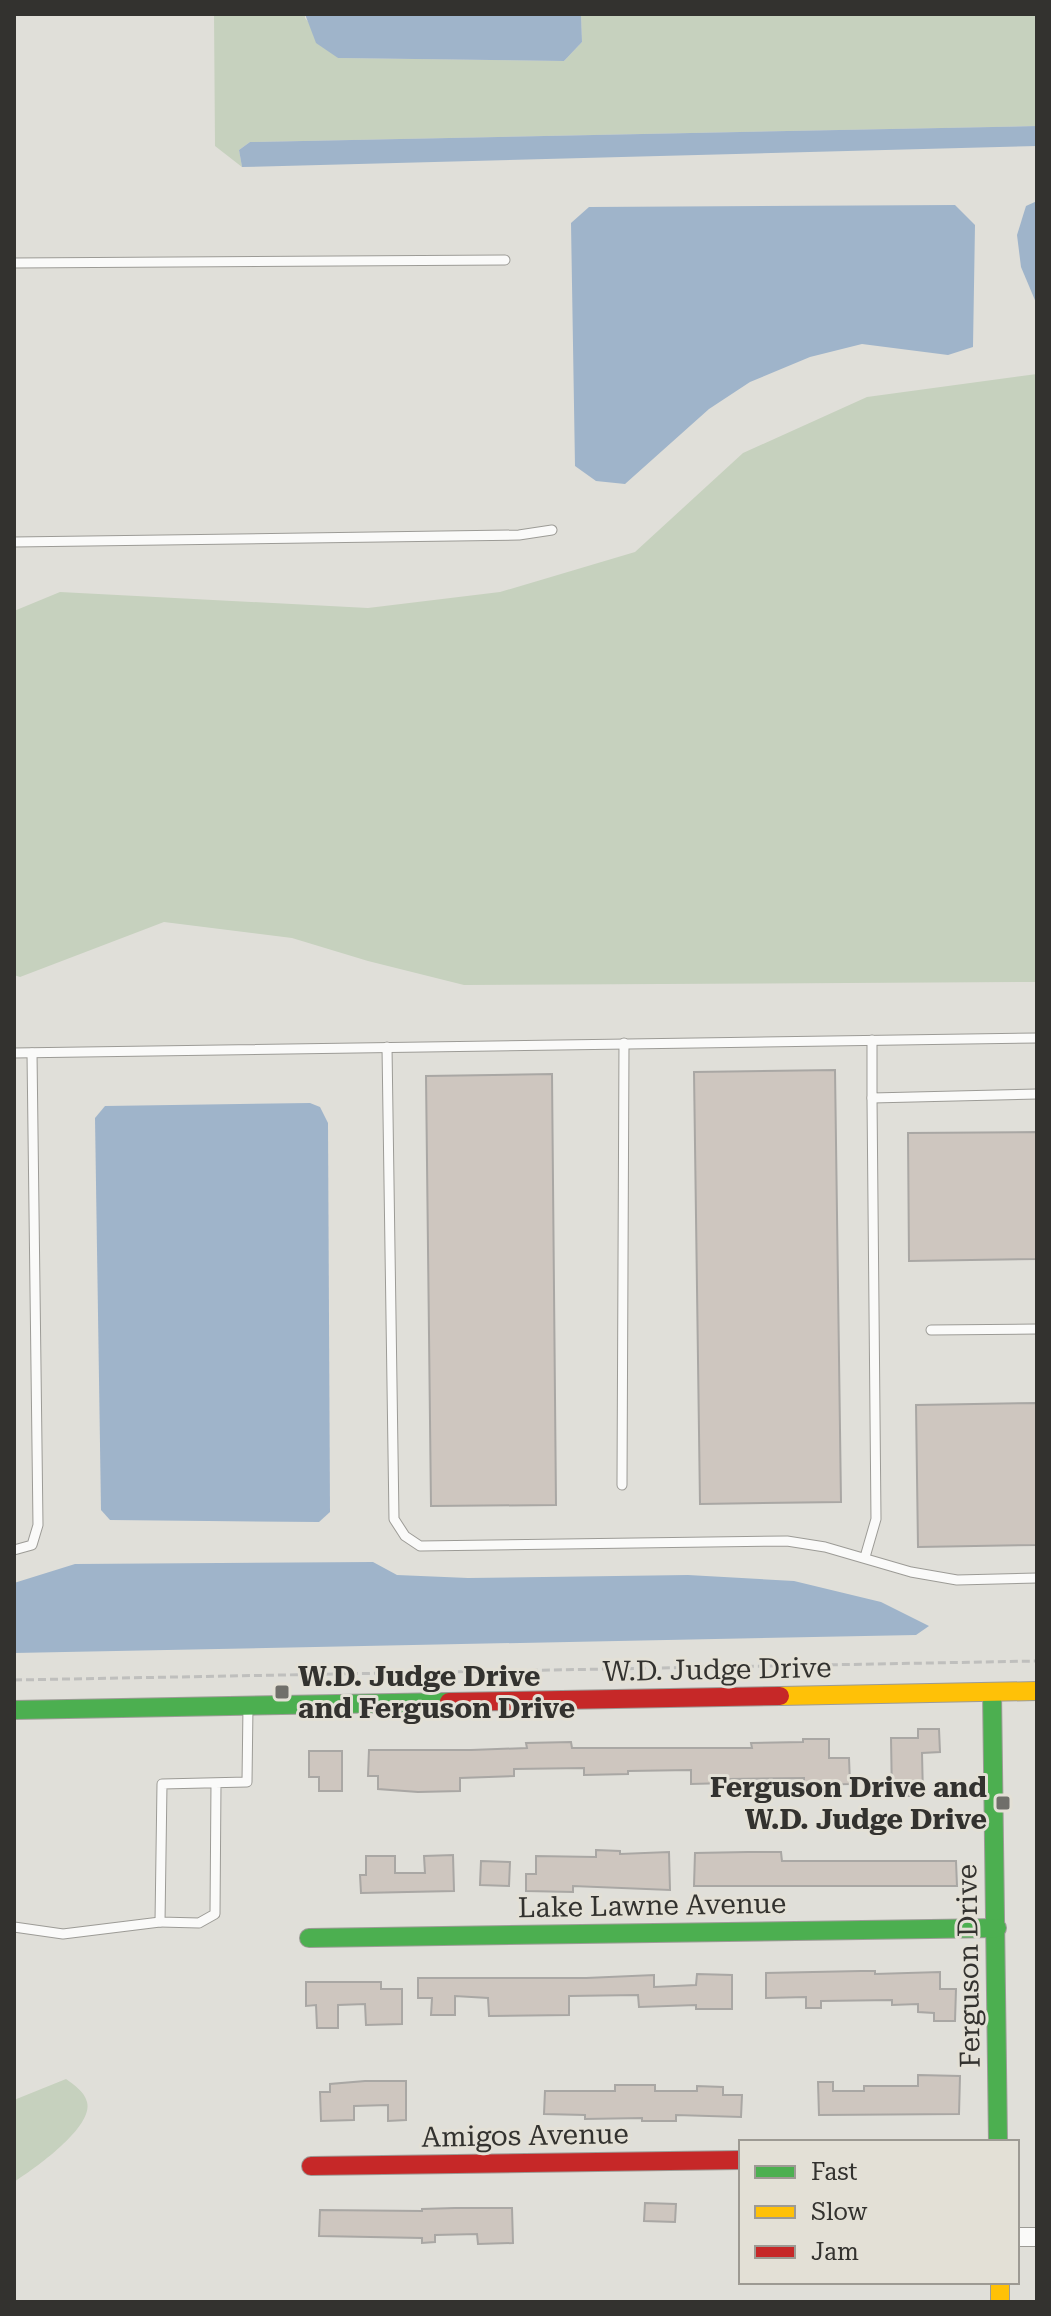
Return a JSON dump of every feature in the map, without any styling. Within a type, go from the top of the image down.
[{"type":"street","name":"W.D. Judge Drive","points":[[14,1710],[1037,1691]]},
{"type":"street","name":"Ferguson Drive","points":[[992,1692],[998,2140]]},
{"type":"street","name":"Lake Lawne Avenue","points":[[309,1938],[997,1928]]},
{"type":"street","name":"Amigos Avenue","points":[[311,2166],[739,2160]]},
{"type":"lane","points":[[14,263],[505,260]]},
{"type":"lane","points":[[14,542],[519,535],[552,530]]},
{"type":"lane","points":[[14,1053],[1037,1038]]},
{"type":"lane","points":[[865,1557],[876,1519],[872,1040]]},
{"type":"lane","points":[[622,1485],[624,1043]]},
{"type":"lane","points":[[387,1047],[394,1519],[405,1536],[420,1546],[787,1541],[825,1547],[911,1572],[957,1580],[1037,1578]]},
{"type":"lane","points":[[14,1550],[32,1545],[38,1525],[32,1053]]},
{"type":"lane","points":[[872,1098],[1037,1094]]},
{"type":"lane","points":[[931,1330],[1037,1329]]},
{"type":"lane","points":[[160,1922],[162,1784],[247,1782],[248,1706]]},
{"type":"lane","points":[[14,1927],[63,1934],[160,1922],[199,1923],[215,1914],[216,1783]]},
{"type":"path","points":[[14,1680],[1037,1661]]},
{"type":"green space","points":[[214,14],[305,14],[305,18],[338,58],[564,61],[582,42],[581,14],[1037,14],[1037,126],[250,142],[239,150],[242,167],[215,146]]},
{"type":"green space","points":[[1037,374],[1037,982],[464,985],[292,938],[164,922],[20,977],[14,975],[14,611],[60,592],[368,608],[500,592],[635,552],[743,453],[867,397]]},
{"type":"green space","points":[[66,2079],[86,2098],[87,2112],[61,2146],[14,2182],[14,2100]]},
{"type":"water","points":[[305,14],[581,14],[582,42],[564,61],[338,58],[316,43]]},
{"type":"water","points":[[1037,126],[1037,146],[242,167],[239,150],[250,142]]},
{"type":"water","points":[[1037,201],[1037,305],[1021,267],[1017,235],[1026,206]]},
{"type":"water","points":[[955,205],[975,225],[973,347],[948,355],[862,344],[810,357],[750,382],[709,409],[625,484],[596,481],[575,466],[571,223],[589,207]]},
{"type":"water","points":[[310,1103],[320,1107],[328,1123],[330,1512],[319,1522],[110,1520],[101,1510],[95,1118],[105,1106]]},
{"type":"water","points":[[373,1562],[397,1575],[468,1578],[688,1575],[794,1581],[881,1602],[929,1626],[916,1635],[14,1653],[14,1583],[75,1564]]},
{"type":"building","points":[[835,1070],[841,1502],[700,1504],[694,1072]]},
{"type":"building","points":[[552,1074],[556,1505],[431,1506],[426,1076]]},
{"type":"building","points":[[1037,1132],[1037,1259],[909,1261],[908,1133]]},
{"type":"building","points":[[1037,1403],[1037,1545],[918,1547],[916,1405]]},
{"type":"building","points":[[918,1729],[939,1729],[940,1752],[922,1753],[923,1796],[892,1796],[891,1738],[918,1738]]},
{"type":"building","points":[[803,1739],[829,1739],[829,1758],[849,1758],[850,1784],[804,1785],[804,1778],[728,1779],[728,1783],[691,1784],[691,1770],[584,1775],[584,1768],[514,1769],[514,1776],[460,1778],[460,1791],[418,1792],[378,1789],[378,1776],[368,1776],[369,1750],[527,1748],[526,1743],[571,1742],[572,1748],[752,1748],[751,1743],[803,1742]]},
{"type":"building","points":[[309,1751],[342,1751],[342,1791],[319,1791],[319,1777],[309,1777]]},
{"type":"building","points":[[596,1850],[620,1851],[620,1854],[669,1852],[670,1890],[573,1886],[573,1892],[526,1891],[526,1874],[536,1874],[536,1856],[596,1857]]},
{"type":"building","points":[[781,1852],[782,1861],[956,1861],[957,1886],[694,1886],[695,1853]]},
{"type":"building","points":[[453,1855],[454,1891],[361,1893],[360,1875],[366,1875],[366,1856],[395,1856],[395,1873],[425,1873],[424,1856]]},
{"type":"building","points":[[481,1861],[510,1862],[509,1886],[480,1885]]},
{"type":"building","points":[[875,1971],[875,1974],[940,1972],[940,1989],[956,1989],[955,2021],[934,2021],[934,2013],[918,2012],[918,2004],[892,2005],[892,2000],[821,2001],[821,2008],[806,2008],[806,1997],[766,1998],[766,1973]]},
{"type":"building","points":[[697,1974],[732,1975],[732,2009],[696,2009],[696,2005],[639,2007],[638,1995],[569,1996],[569,2015],[489,2016],[488,1998],[455,1996],[455,2015],[431,2015],[432,1998],[418,1998],[418,1978],[654,1975],[654,1987],[696,1985]]},
{"type":"building","points":[[306,1982],[381,1982],[381,1989],[402,1989],[402,2024],[366,2025],[365,2004],[338,2005],[338,2028],[317,2028],[316,2005],[306,2006]]},
{"type":"building","points":[[918,2075],[960,2076],[959,2114],[819,2115],[818,2082],[833,2082],[833,2091],[864,2091],[864,2086],[918,2086]]},
{"type":"building","points":[[406,2081],[406,2120],[388,2121],[388,2105],[354,2106],[354,2120],[321,2121],[320,2092],[330,2092],[330,2084]]},
{"type":"building","points":[[615,2085],[655,2085],[655,2091],[697,2091],[697,2086],[723,2087],[723,2095],[742,2095],[741,2117],[676,2115],[676,2121],[642,2121],[642,2118],[585,2119],[585,2115],[544,2114],[545,2091],[615,2091]]},
{"type":"building","points":[[645,2203],[676,2204],[675,2222],[644,2221]]},
{"type":"building","points":[[512,2208],[513,2243],[478,2244],[477,2234],[435,2235],[435,2242],[422,2243],[422,2238],[319,2236],[320,2210],[422,2211]]},
{"type":"traffic: fast","points":[[992,1692],[998,2140]]},
{"type":"traffic: fast","points":[[14,1710],[449,1702]]},
{"type":"traffic: fast","points":[[309,1938],[997,1928]]},
{"type":"traffic: slow","points":[[780,1696],[1037,1691]]},
{"type":"traffic: slow","points":[[1000,2284],[1000,2302]]},
{"type":"traffic: jam","points":[[449,1702],[780,1696]]},
{"type":"traffic: jam","points":[[311,2166],[739,2160]]},
{"type":"place","name":"W.D. Judge Drive and Ferguson Drive","points":[[282,1692]]},
{"type":"place","name":"Ferguson Drive and W.D. Judge Drive","points":[[1003,1803]]}]
